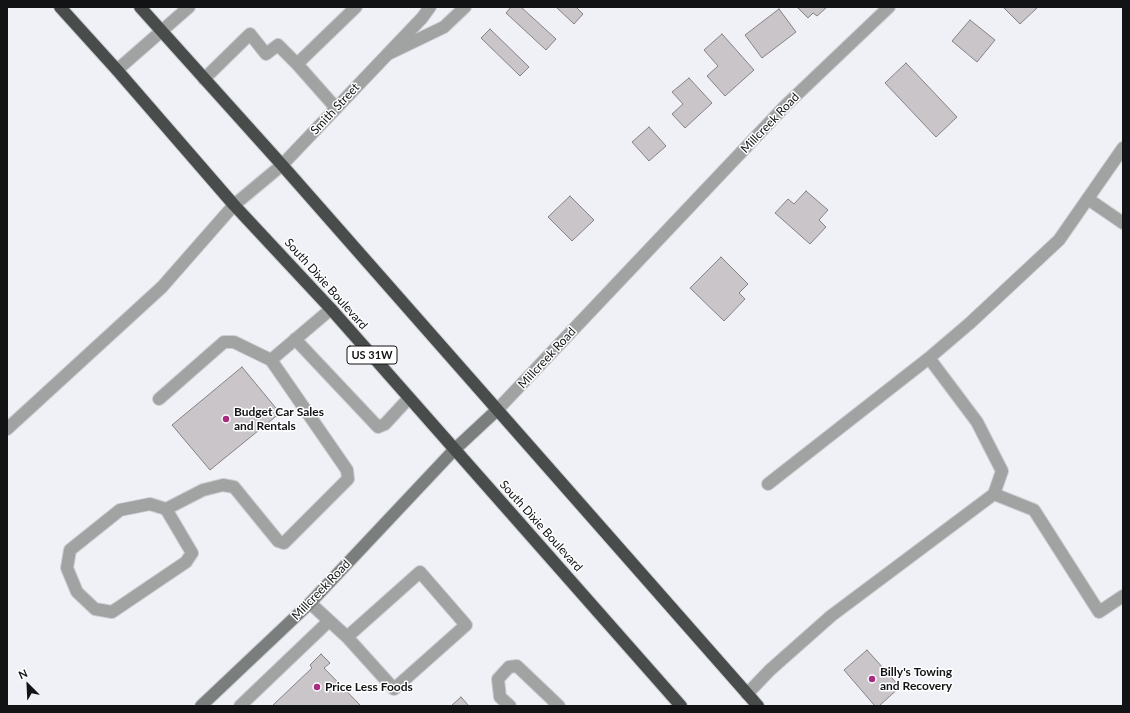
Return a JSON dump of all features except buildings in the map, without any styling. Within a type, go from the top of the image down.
[{"type":"highway","name":"South Dixie Boulevard","points":[[60,7],[117,70],[234,205],[331,309],[679,705]]},
{"type":"highway","points":[[140,7],[282,165],[758,706]]},
{"type":"street","points":[[117,70],[189,7]]},
{"type":"street","points":[[297,64],[356,7]]},
{"type":"street","name":"Smith Street","points":[[7,429],[162,287],[234,205],[282,165],[387,55],[430,7]]},
{"type":"street","points":[[387,55],[444,28],[465,7]]},
{"type":"street","name":"Millcreek Road","points":[[201,706],[310,603],[454,450],[497,410],[786,105],[889,7]]},
{"type":"street","points":[[204,79],[250,34],[266,54],[278,45],[336,108]]},
{"type":"street","points":[[768,484],[929,358],[970,323],[1059,240],[1123,148]]},
{"type":"street","points":[[1088,199],[1123,223]]},
{"type":"street","points":[[271,360],[331,309]]},
{"type":"street","points":[[295,339],[378,427],[385,424],[409,398]]},
{"type":"street","points":[[159,399],[224,342],[234,342],[271,360],[346,470],[348,479],[284,543],[278,541],[234,487],[223,485],[203,490],[166,509],[150,504],[120,510],[70,550],[67,568],[77,592],[95,609],[112,612],[186,562],[192,553],[166,509]]},
{"type":"street","points":[[747,694],[770,670],[831,616],[994,494],[1002,471],[977,422],[929,358]]},
{"type":"street","points":[[994,494],[1034,510],[1099,612],[1123,596]]},
{"type":"street","points":[[310,603],[347,637],[394,690],[466,625],[420,572],[347,637]]},
{"type":"street","points":[[240,706],[330,621]]},
{"type":"street","points":[[510,706],[500,697],[498,679],[509,667],[517,666],[559,706]]},
{"type":"place","name":"Budget Car Sales and Rentals","points":[[226,419]]},
{"type":"place","name":"Billy's Towing and Recovery","points":[[872,679]]},
{"type":"place","name":"Price Less Foods","points":[[317,687]]}]
